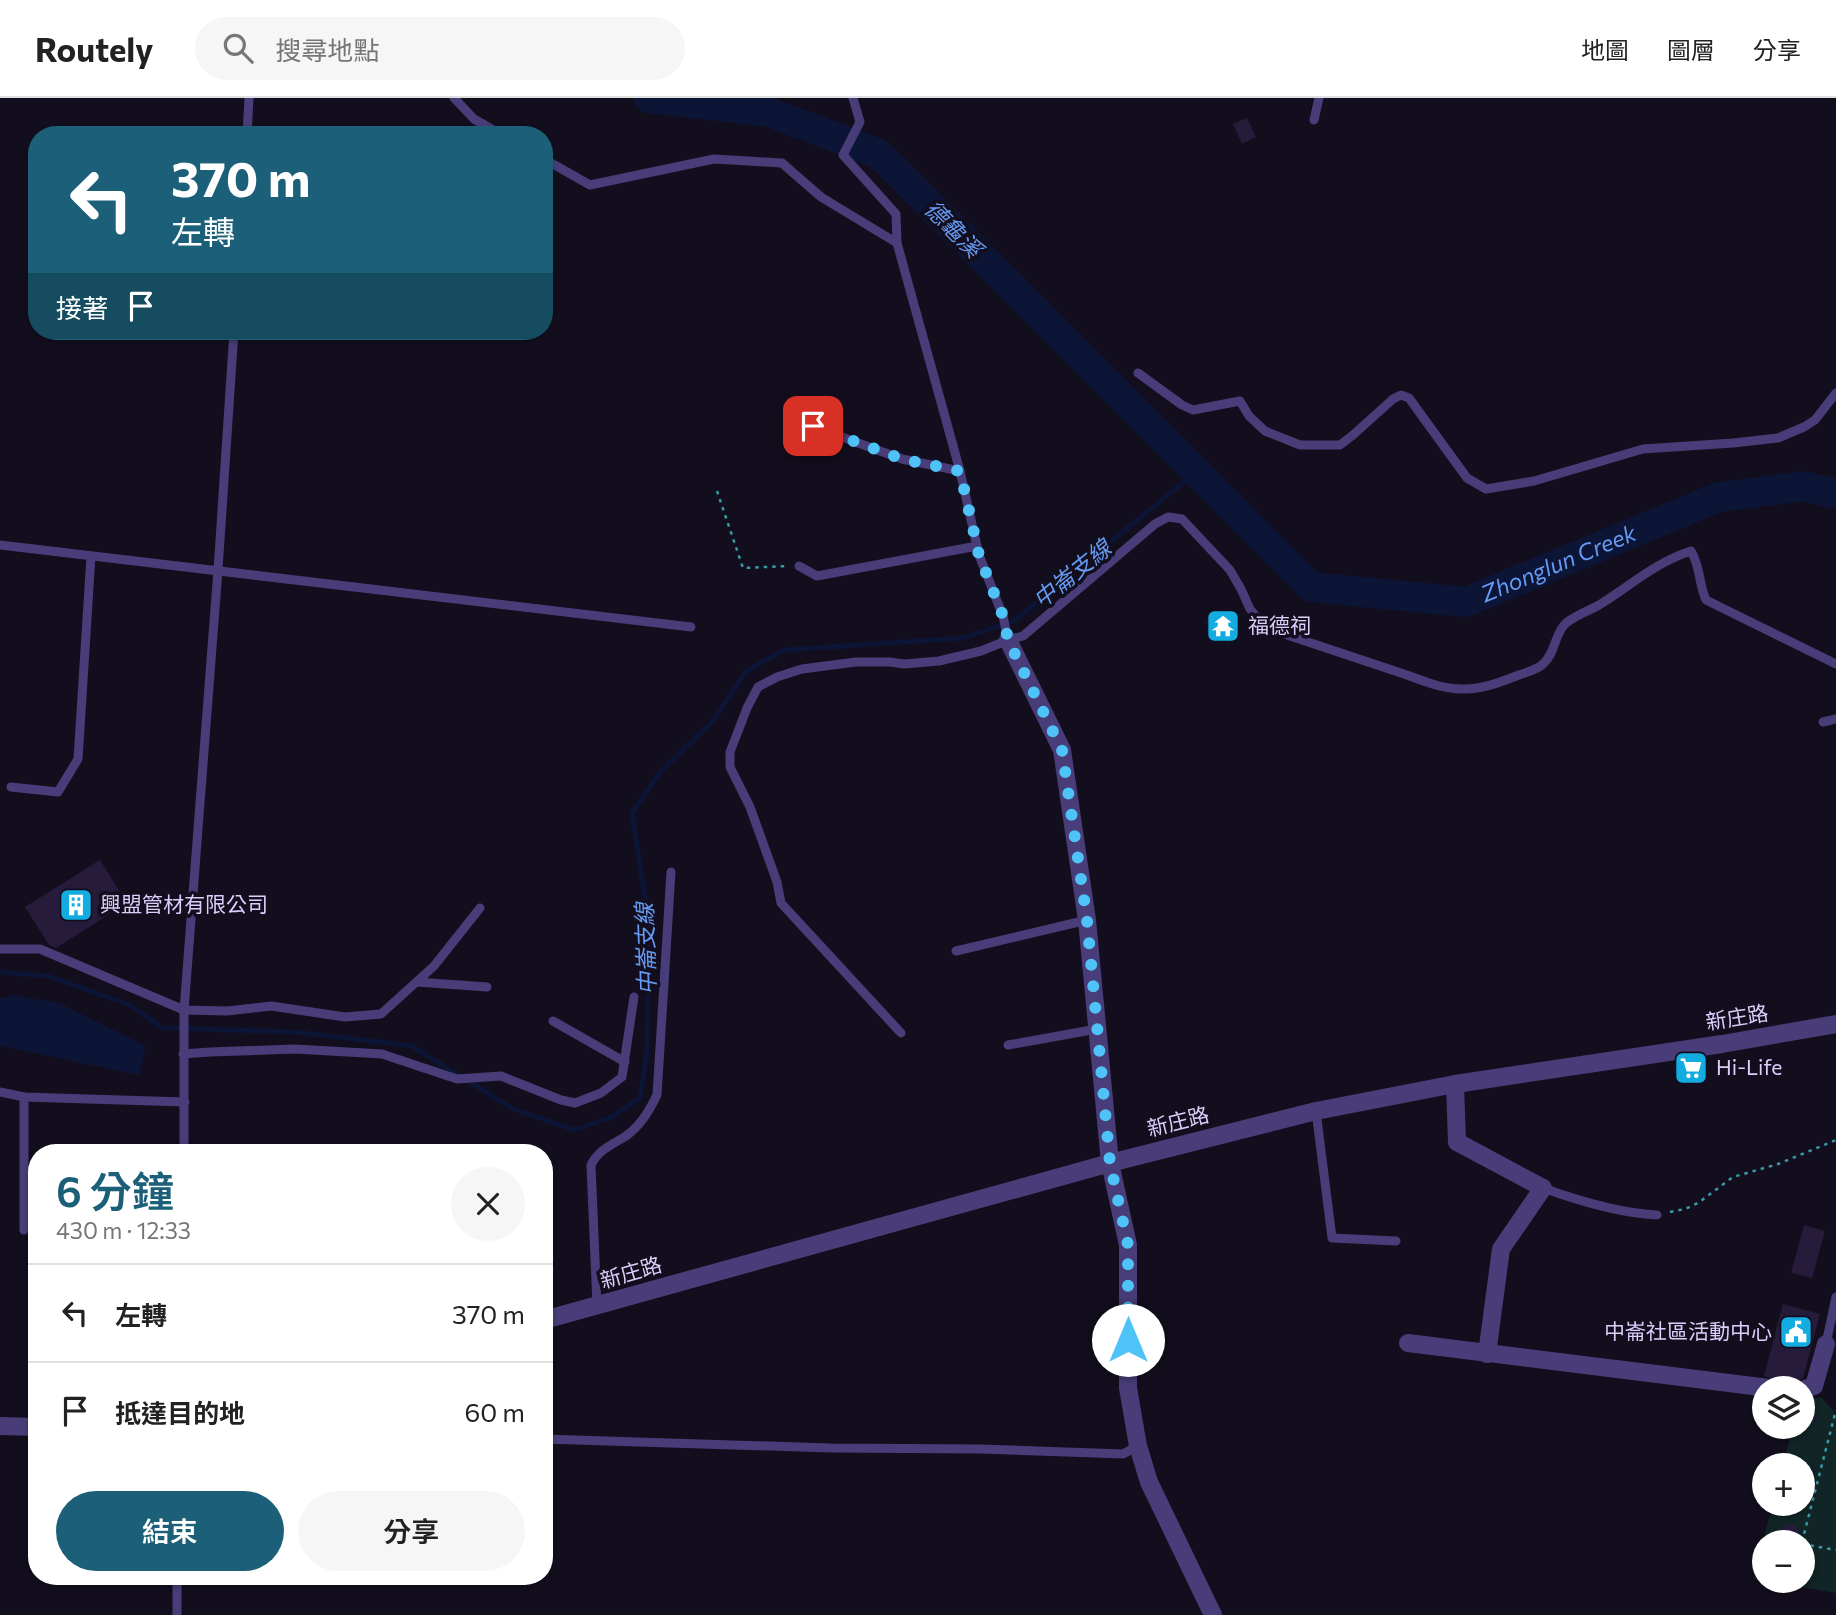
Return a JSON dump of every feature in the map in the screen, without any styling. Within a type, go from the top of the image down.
[{"type":"street","points":[[1008,640],[1062,750],[1087,920],[1110,1163],[1128,1245],[1128,1388],[1138,1446],[1149,1482],[1213,1615]]},
{"type":"street","name":"新庄路","points":[[553,1318],[1110,1163],[1316,1111],[1455,1084],[1836,1024]]},
{"type":"street","points":[[1455,1084],[1457,1142],[1543,1188],[1501,1249],[1487,1354]]},
{"type":"street","points":[[1408,1343],[1752,1386]]},
{"type":"street","points":[[1815,1382],[1826,1344]]},
{"type":"street","points":[[0,1426],[28,1427]]},
{"type":"lane","points":[[247,126],[249,98]]},
{"type":"lane","points":[[454,98],[474,119],[486,126]]},
{"type":"lane","points":[[853,98],[860,122],[843,156],[896,214],[897,243],[960,471],[979,555],[1003,616],[1008,640]]},
{"type":"lane","points":[[1314,120],[1319,98]]},
{"type":"lane","points":[[553,164],[590,185],[714,159],[782,163],[821,197],[897,243]]},
{"type":"lane","points":[[184,1144],[184,1010],[233,340]]},
{"type":"lane","points":[[1138,373],[1193,410],[1240,401],[1249,416],[1265,431],[1300,445],[1340,444],[1401,395],[1409,398],[1467,478],[1486,489],[1534,481],[1643,449],[1733,443],[1788,435],[1815,420],[1836,393]]},
{"type":"lane","points":[[790,418],[902,459],[960,471]]},
{"type":"lane","points":[[901,1033],[781,903],[777,883],[750,807],[730,767],[730,752],[747,708],[758,687],[802,669],[856,662],[939,662],[981,652],[1023,636],[1155,524],[1168,517],[1182,519],[1230,570],[1250,609],[1264,626],[1432,685],[1462,689],[1484,687],[1542,665],[1554,650],[1564,625],[1598,606],[1651,569],[1691,551],[1696,560],[1700,587],[1706,600],[1836,664]]},
{"type":"lane","points":[[0,545],[691,627]]},
{"type":"lane","points":[[799,566],[817,576],[977,546]]},
{"type":"lane","points":[[11,787],[58,792],[78,760],[91,556]]},
{"type":"lane","points":[[1823,722],[1836,719]]},
{"type":"lane","points":[[597,1306],[591,1165],[606,1147],[638,1126],[657,1095],[671,872]]},
{"type":"lane","points":[[0,949],[40,948],[184,1010],[226,1012],[271,1006],[345,1017],[382,1014],[434,966],[480,908]]},
{"type":"lane","points":[[956,951],[1087,920]]},
{"type":"lane","points":[[416,982],[487,987]]},
{"type":"lane","points":[[183,1055],[295,1049],[382,1054],[457,1079],[501,1076],[575,1104],[601,1093],[622,1077],[634,997]]},
{"type":"lane","points":[[553,1021],[625,1062]]},
{"type":"lane","points":[[1008,1045],[1097,1029]]},
{"type":"lane","points":[[0,1092],[24,1097],[185,1102]]},
{"type":"lane","points":[[24,1097],[24,1230]]},
{"type":"lane","points":[[1316,1111],[1332,1238],[1396,1241]]},
{"type":"lane","points":[[1543,1188],[1570,1198],[1637,1214],[1657,1215]]},
{"type":"lane","points":[[1826,1344],[1836,1297]]},
{"type":"lane","points":[[553,1439],[1123,1454],[1138,1446]]},
{"type":"lane","points":[[177,1585],[177,1615]]},
{"type":"path","points":[[716,491],[743,568],[799,566]]},
{"type":"path","points":[[1657,1215],[1685,1209],[1698,1203],[1733,1177],[1778,1164],[1836,1140]]},
{"type":"path","points":[[1805,1530],[1836,1410]]},
{"type":"path","points":[[1815,1546],[1836,1550]]},
{"type":"green space","points":[[1815,1398],[1822,1398],[1836,1414],[1836,1593],[1815,1589],[1815,1530],[1766,1530],[1770,1516],[1815,1516],[1815,1453],[1786,1453],[1790,1439],[1815,1439]]},
{"type":"water","points":[[14,995],[59,1003],[146,1046],[139,1075],[0,1046],[0,998]]},
{"type":"building","points":[[1247,118],[1256,137],[1242,144],[1233,124]]},
{"type":"building","name":"福德祠","points":[[1216,610],[1240,631],[1229,644],[1205,622]]},
{"type":"building","name":"興盟管材有限公司","points":[[100,860],[127,903],[56,948],[49,945],[25,907]]},
{"type":"building","points":[[1804,1225],[1825,1231],[1812,1278],[1791,1273]]},
{"type":"building","name":"中崙社區活動中心","points":[[1783,1304],[1820,1314],[1804,1376],[1764,1376]]},
{"type":"building","points":[[1793,1524],[1798,1530],[1780,1530],[1785,1525]]},
{"type":"waterway","name":"Zhonglun Creek","points":[[649,98],[769,112],[879,154],[1311,587],[1466,602],[1719,497],[1803,486],[1836,494]]},
{"type":"waterway","name":"中崙支線","points":[[0,972],[48,976],[130,1005],[162,1028],[295,1032],[412,1046],[513,1109],[574,1130],[612,1117],[640,1098],[647,1052],[649,924],[632,813],[660,772],[713,721],[746,671],[784,650],[963,638],[1014,621],[1196,472]]},
{"type":"place","name":"福德祠","points":[[1223,626]]},
{"type":"place","name":"興盟管材有限公司","points":[[76,905]]},
{"type":"place","name":"Hi-Life","points":[[1691,1068]]},
{"type":"place","name":"中崙社區活動中心","points":[[1796,1332]]},
{"type":"route","points":[[813,426],[902,459],[960,471],[979,555],[1003,616],[1008,640],[1062,750],[1087,920],[1110,1163],[1128,1245],[1128,1340]]},
{"type":"water label","name":"德龜溪","points":[[953,229]]}]
